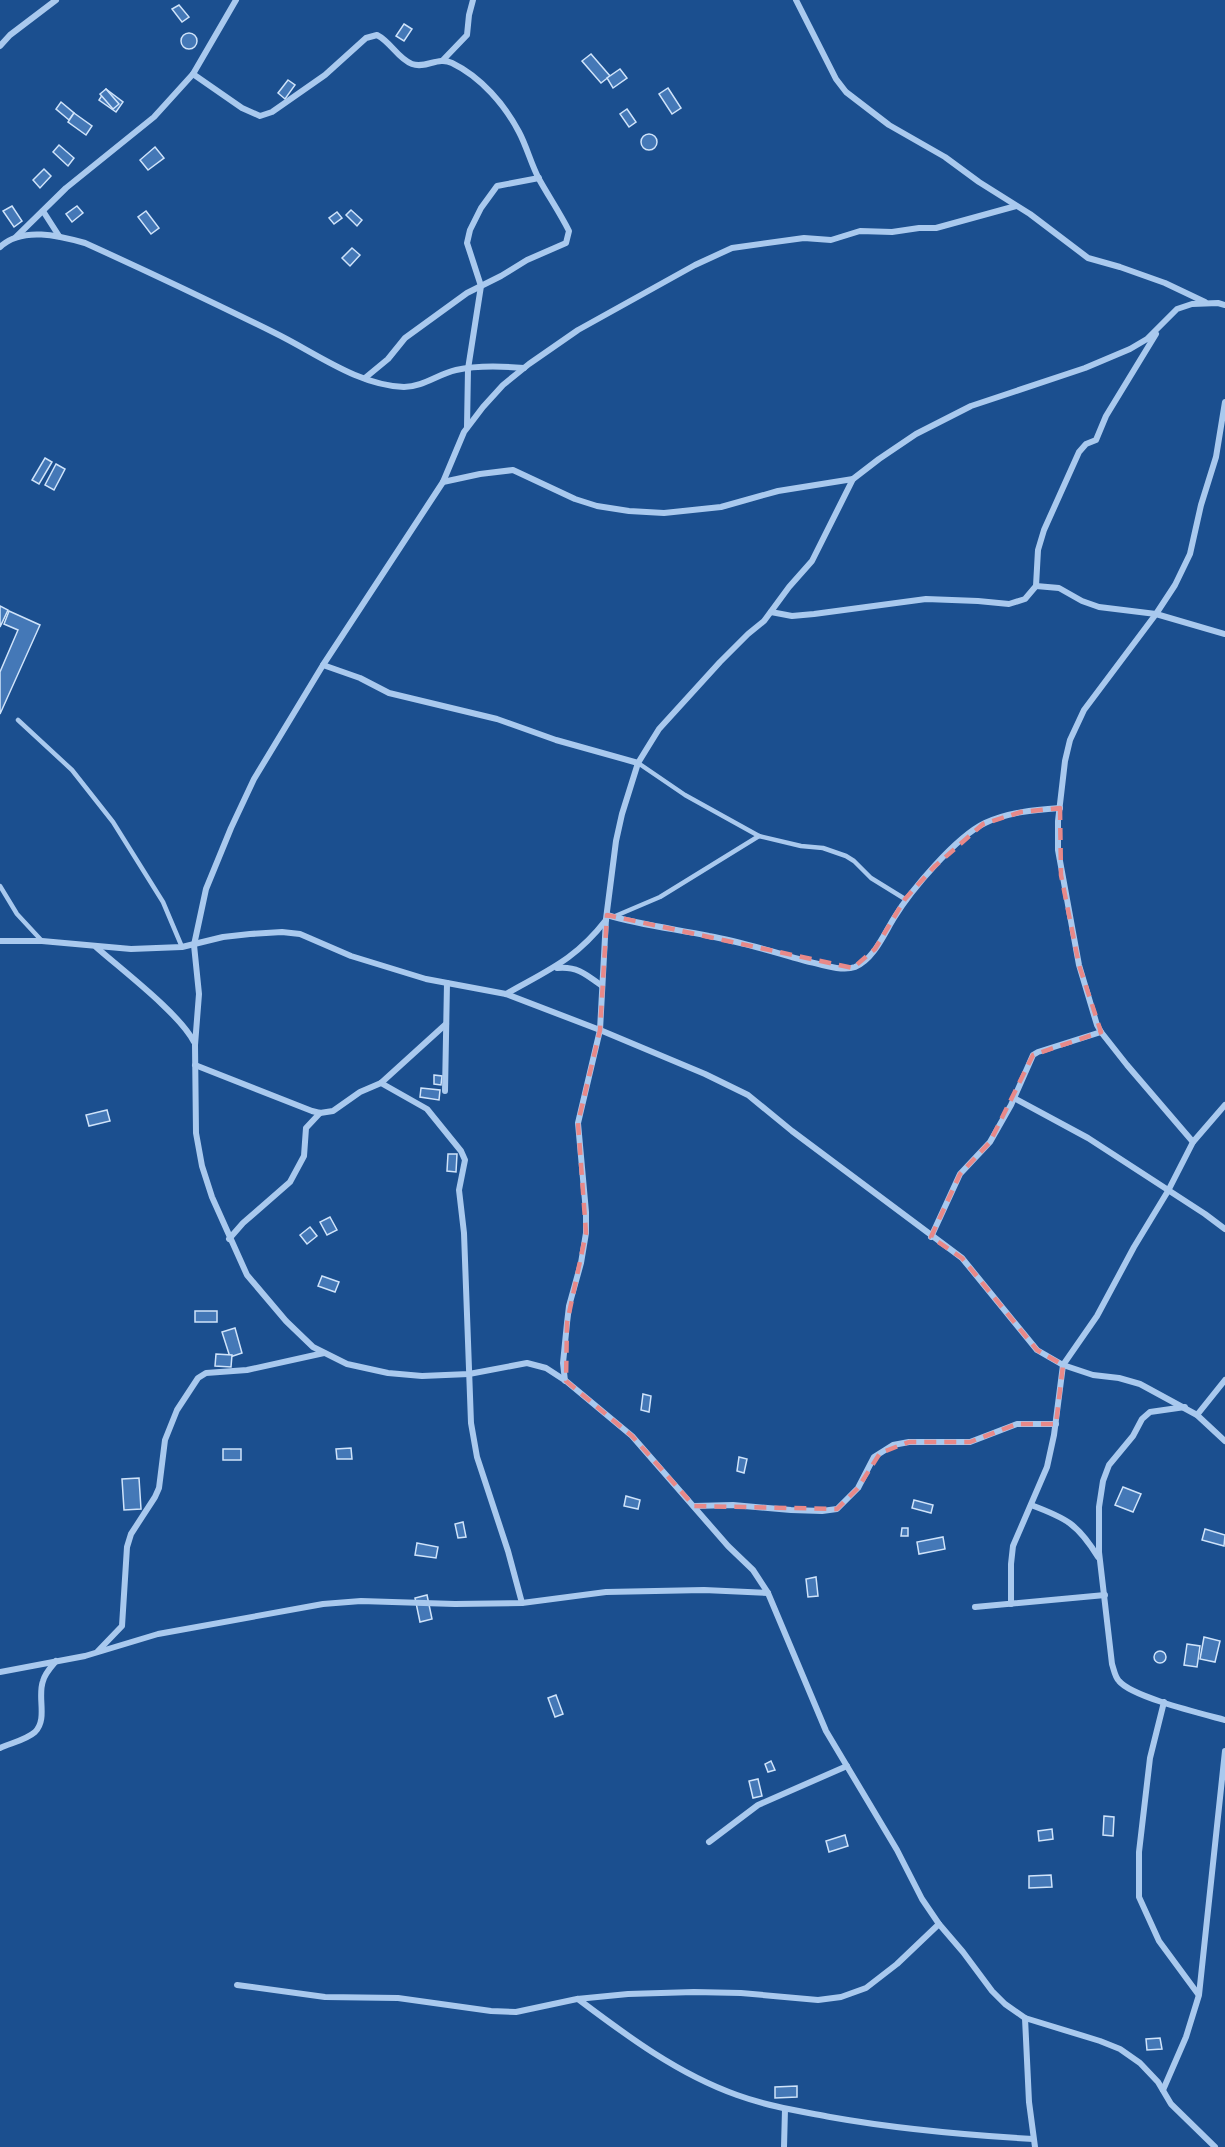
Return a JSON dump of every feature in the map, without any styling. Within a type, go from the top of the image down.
[{"type":"street","points":[[0,46],[10,35],[56,0]]},
{"type":"street","points":[[0,247],[16,237],[66,188],[154,117],[193,74],[236,0]]},
{"type":"street","points":[[193,74],[242,108],[260,116],[272,112],[296,97],[371,35],[383,38],[411,64],[419,66],[443,60],[467,35],[473,0]]},
{"type":"street","points":[[796,0],[836,79],[846,92],[889,125],[945,157],[1088,258],[1165,283],[1206,302],[1225,305]]},
{"type":"street","points":[[365,378],[388,359],[405,338],[467,293],[527,260],[560,248],[566,243],[569,231],[539,178],[520,133],[501,103],[477,80],[454,64],[443,60]]},
{"type":"street","points":[[467,427],[468,369],[481,286],[466,243],[470,230],[497,186],[539,178]]},
{"type":"street","points":[[1016,206],[936,228],[891,232],[860,231],[831,240],[804,238],[732,248],[687,269],[578,330],[503,385],[467,427],[443,482],[323,665],[254,779],[231,828],[206,889],[194,945],[199,994],[195,1045],[196,1133],[202,1166],[212,1197],[247,1275],[286,1321],[313,1347],[347,1364],[423,1376],[469,1374],[527,1363],[546,1368],[566,1381],[632,1436],[753,1570],[768,1593],[826,1731],[897,1850],[922,1899],[992,1991],[1005,2004],[1025,2018],[1120,2049],[1140,2063],[1163,2090],[1171,2104],[1215,2147]]},
{"type":"street","points":[[43,211],[59,236]]},
{"type":"street","points":[[16,237],[44,234],[85,243],[276,333],[356,376],[403,387],[415,386],[454,370],[493,366],[524,368]]},
{"type":"street","points":[[443,482],[513,470],[575,499],[597,506],[664,513],[721,507],[778,491],[853,479],[916,434],[972,406],[1085,368],[1130,349],[1147,339],[1177,309],[1206,302]]},
{"type":"street","points":[[771,612],[813,615],[926,599],[1009,604],[1025,599],[1036,586],[1038,550],[1070,471],[1082,448],[1096,440],[1106,416],[1159,328]]},
{"type":"street","points":[[1193,1142],[1101,1032],[1089,1002],[1079,965],[1058,849],[1065,760],[1070,740],[1084,710],[1156,614],[1175,585],[1190,554],[1201,505],[1216,457],[1225,402]]},
{"type":"street","points":[[566,1381],[562,1363],[569,1306],[581,1263],[586,1233],[578,1123],[600,1030],[616,841],[638,763],[659,729],[720,662],[764,621],[812,561],[853,479]]},
{"type":"street","points":[[1036,586],[1059,588],[1082,601],[1099,607],[1156,614],[1225,634]]},
{"type":"street","points":[[323,665],[360,678],[389,693],[497,719],[556,740],[638,763]]},
{"type":"street","points":[[609,917],[711,936],[812,962],[853,968],[863,962],[875,949],[905,899],[956,845],[983,824],[1022,812],[1060,808]]},
{"type":"street","points":[[506,994],[564,962],[591,939],[609,917]]},
{"type":"street","points":[[0,941],[42,941],[131,949],[182,947],[223,937],[282,932],[300,934],[351,956],[447,983],[506,994],[600,1030],[714,1078],[748,1095],[931,1237],[962,1258],[1037,1350],[1063,1365],[1093,1375],[1119,1378],[1140,1384],[1197,1415],[1225,1441]]},
{"type":"street","points":[[96,947],[169,1011],[190,1034],[195,1045]]},
{"type":"street","points":[[553,969],[570,967],[602,986]]},
{"type":"street","points":[[445,1091],[447,983]]},
{"type":"street","points":[[195,1065],[320,1113],[333,1111],[360,1092],[381,1083],[446,1024]]},
{"type":"street","points":[[931,1237],[960,1174],[990,1142],[1014,1098],[1033,1055],[1101,1032]]},
{"type":"street","points":[[381,1083],[427,1109],[461,1151],[465,1160],[459,1190],[464,1233],[471,1423],[477,1457],[508,1551],[522,1603]]},
{"type":"street","points":[[1014,1098],[1088,1138],[1225,1229]]},
{"type":"street","points":[[1011,1604],[1013,1546],[1047,1467],[1056,1424],[1063,1365],[1097,1316],[1193,1142],[1225,1105]]},
{"type":"street","points":[[229,1239],[243,1223],[290,1182],[304,1156],[306,1128],[320,1113]]},
{"type":"street","points":[[97,1652],[122,1626],[127,1547],[131,1533],[159,1488],[165,1440],[177,1410],[198,1378],[206,1373],[248,1370],[325,1353]]},
{"type":"street","points":[[1197,1415],[1225,1380]]},
{"type":"street","points":[[1185,1407],[1150,1412],[1146,1415],[1110,1465],[1103,1481],[1099,1507],[1100,1560],[1112,1664],[1117,1680],[1128,1690],[1193,1712],[1225,1720]]},
{"type":"street","points":[[694,1506],[733,1505],[822,1511],[837,1509],[858,1488],[874,1457],[893,1445],[909,1442],[970,1442],[1017,1424],[1056,1424]]},
{"type":"street","points":[[1031,1505],[1066,1519],[1085,1536],[1100,1560]]},
{"type":"street","points":[[0,1672],[97,1652],[158,1634],[323,1604],[361,1601],[454,1605],[522,1603],[606,1592],[704,1590],[768,1593]]},
{"type":"street","points":[[975,1607],[1105,1595]]},
{"type":"street","points":[[0,1748],[32,1735],[37,1730],[42,1715],[42,1683],[46,1673],[56,1661]]},
{"type":"street","points":[[1164,1702],[1150,1758],[1139,1852],[1139,1897],[1159,1941],[1199,1995]]},
{"type":"street","points":[[1163,2090],[1186,2037],[1199,1995],[1225,1751]]},
{"type":"street","points":[[709,1842],[758,1805],[847,1766]]},
{"type":"street","points":[[237,1985],[325,1997],[398,1998],[516,2012],[577,1999],[694,1992],[741,1993],[818,2000],[841,1997],[866,1988],[897,1964],[939,1924]]},
{"type":"street","points":[[577,1999],[651,2052],[737,2095],[785,2109],[868,2124],[951,2134],[1033,2139]]},
{"type":"street","points":[[1025,2018],[1035,2147]]},
{"type":"street","points":[[784,2147],[785,2109]]},
{"type":"lane","points":[[18,720],[72,770],[113,822],[164,902],[182,947]]},
{"type":"lane","points":[[638,763],[685,795],[759,836],[837,851],[854,861],[871,878],[905,899]]},
{"type":"lane","points":[[609,917],[660,897],[759,836]]},
{"type":"lane","points":[[0,886],[17,914],[42,941]]},
{"type":"highlighted area","points":[[1060,808],[1061,875],[1079,965],[1101,1032],[1033,1055],[990,1142],[960,1174],[931,1237],[962,1258],[1037,1350],[1063,1365],[1056,1424],[1017,1424],[970,1442],[909,1442],[880,1453],[858,1488],[837,1509],[694,1506],[632,1436],[566,1381],[567,1323],[586,1233],[578,1123],[600,1030],[607,915],[853,968],[875,949],[905,899],[934,867],[983,824],[1021,812]]},
{"type":"building","points":[[179,5],[189,17],[182,22],[172,9]]},
{"type":"building","points":[[404,24],[412,29],[404,41],[396,36]]},
{"type":"building","points":[[189,33],[197,41],[189,49],[181,41]]},
{"type":"building","points":[[591,54],[610,76],[601,83],[582,61]]},
{"type":"building","points":[[620,69],[627,78],[613,88],[607,78]]},
{"type":"building","points":[[288,80],[295,85],[285,99],[278,93]]},
{"type":"building","points":[[668,88],[681,108],[672,114],[659,94]]},
{"type":"building","points":[[106,89],[123,102],[116,112],[99,100]]},
{"type":"building","points":[[106,89],[119,104],[113,109],[100,94]]},
{"type":"building","points":[[61,102],[74,113],[69,120],[56,109]]},
{"type":"building","points":[[627,109],[636,122],[629,127],[620,114]]},
{"type":"building","points":[[74,113],[92,126],[86,135],[68,122]]},
{"type":"building","points":[[649,134],[655,136],[657,142],[655,148],[649,150],[643,148],[641,142],[643,136]]},
{"type":"building","points":[[59,145],[74,158],[68,166],[53,152]]},
{"type":"building","points":[[155,147],[164,158],[148,170],[140,160]]},
{"type":"building","points":[[44,169],[51,176],[40,188],[33,180]]},
{"type":"building","points":[[12,206],[22,221],[14,227],[3,211]]},
{"type":"building","points":[[77,206],[83,213],[72,222],[66,214]]},
{"type":"building","points":[[351,210],[362,220],[357,226],[346,215]]},
{"type":"building","points":[[146,211],[159,228],[151,234],[138,217]]},
{"type":"building","points":[[337,212],[342,218],[334,224],[329,218]]},
{"type":"building","points":[[352,248],[360,255],[350,266],[342,258]]},
{"type":"building","points":[[45,458],[52,462],[39,484],[32,480]]},
{"type":"building","points":[[56,464],[65,469],[54,490],[45,485]]},
{"type":"building","points":[[0,606],[8,610],[0,627]]},
{"type":"building","points":[[9,611],[40,625],[0,714],[0,672],[18,630],[4,624]]},
{"type":"building","points":[[434,1075],[442,1076],[441,1085],[434,1084]]},
{"type":"building","points":[[421,1088],[440,1090],[439,1100],[420,1097]]},
{"type":"building","points":[[107,1110],[110,1121],[89,1126],[86,1115]]},
{"type":"building","points":[[448,1154],[457,1154],[456,1172],[447,1171]]},
{"type":"building","points":[[330,1217],[337,1230],[327,1235],[320,1222]]},
{"type":"building","points":[[310,1227],[317,1236],[307,1244],[300,1235]]},
{"type":"building","points":[[322,1276],[339,1282],[335,1292],[318,1286]]},
{"type":"building","points":[[195,1311],[217,1311],[217,1322],[195,1322]]},
{"type":"building","points":[[235,1328],[242,1353],[230,1357],[222,1332]]},
{"type":"building","points":[[216,1354],[232,1355],[231,1367],[215,1366]]},
{"type":"building","points":[[643,1394],[651,1396],[649,1412],[641,1410]]},
{"type":"building","points":[[351,1448],[352,1459],[337,1459],[336,1449]]},
{"type":"building","points":[[223,1449],[241,1449],[241,1460],[223,1460]]},
{"type":"building","points":[[739,1457],[747,1459],[744,1473],[737,1471]]},
{"type":"building","points":[[139,1478],[141,1509],[124,1510],[122,1479]]},
{"type":"building","points":[[1123,1487],[1141,1494],[1133,1512],[1115,1505]]},
{"type":"building","points":[[626,1496],[640,1500],[638,1509],[624,1506]]},
{"type":"building","points":[[914,1500],[933,1505],[931,1513],[912,1508]]},
{"type":"building","points":[[463,1522],[466,1537],[458,1538],[455,1524]]},
{"type":"building","points":[[902,1528],[908,1528],[908,1536],[901,1536]]},
{"type":"building","points":[[1205,1529],[1225,1535],[1224,1546],[1202,1540]]},
{"type":"building","points":[[943,1537],[945,1549],[919,1554],[917,1542]]},
{"type":"building","points":[[417,1543],[438,1547],[436,1558],[415,1555]]},
{"type":"building","points":[[816,1577],[818,1596],[808,1597],[806,1579]]},
{"type":"building","points":[[427,1595],[432,1619],[420,1622],[415,1598]]},
{"type":"building","points":[[1204,1637],[1220,1641],[1215,1662],[1200,1659]]},
{"type":"building","points":[[1187,1644],[1200,1646],[1197,1667],[1184,1665]]},
{"type":"building","points":[[1162,1651],[1166,1657],[1162,1663],[1158,1663],[1154,1655]]},
{"type":"building","points":[[556,1695],[563,1714],[555,1717],[548,1698]]},
{"type":"building","points":[[771,1761],[775,1770],[768,1772],[765,1764]]},
{"type":"building","points":[[758,1779],[762,1796],[753,1798],[749,1781]]},
{"type":"building","points":[[1104,1816],[1114,1817],[1113,1836],[1103,1835]]},
{"type":"building","points":[[1052,1829],[1053,1839],[1039,1841],[1038,1831]]},
{"type":"building","points":[[845,1835],[848,1846],[829,1852],[826,1841]]},
{"type":"building","points":[[1051,1875],[1052,1887],[1029,1888],[1029,1876]]},
{"type":"building","points":[[1160,2038],[1162,2049],[1147,2050],[1146,2039]]},
{"type":"building","points":[[797,2086],[797,2097],[775,2098],[775,2087]]}]
